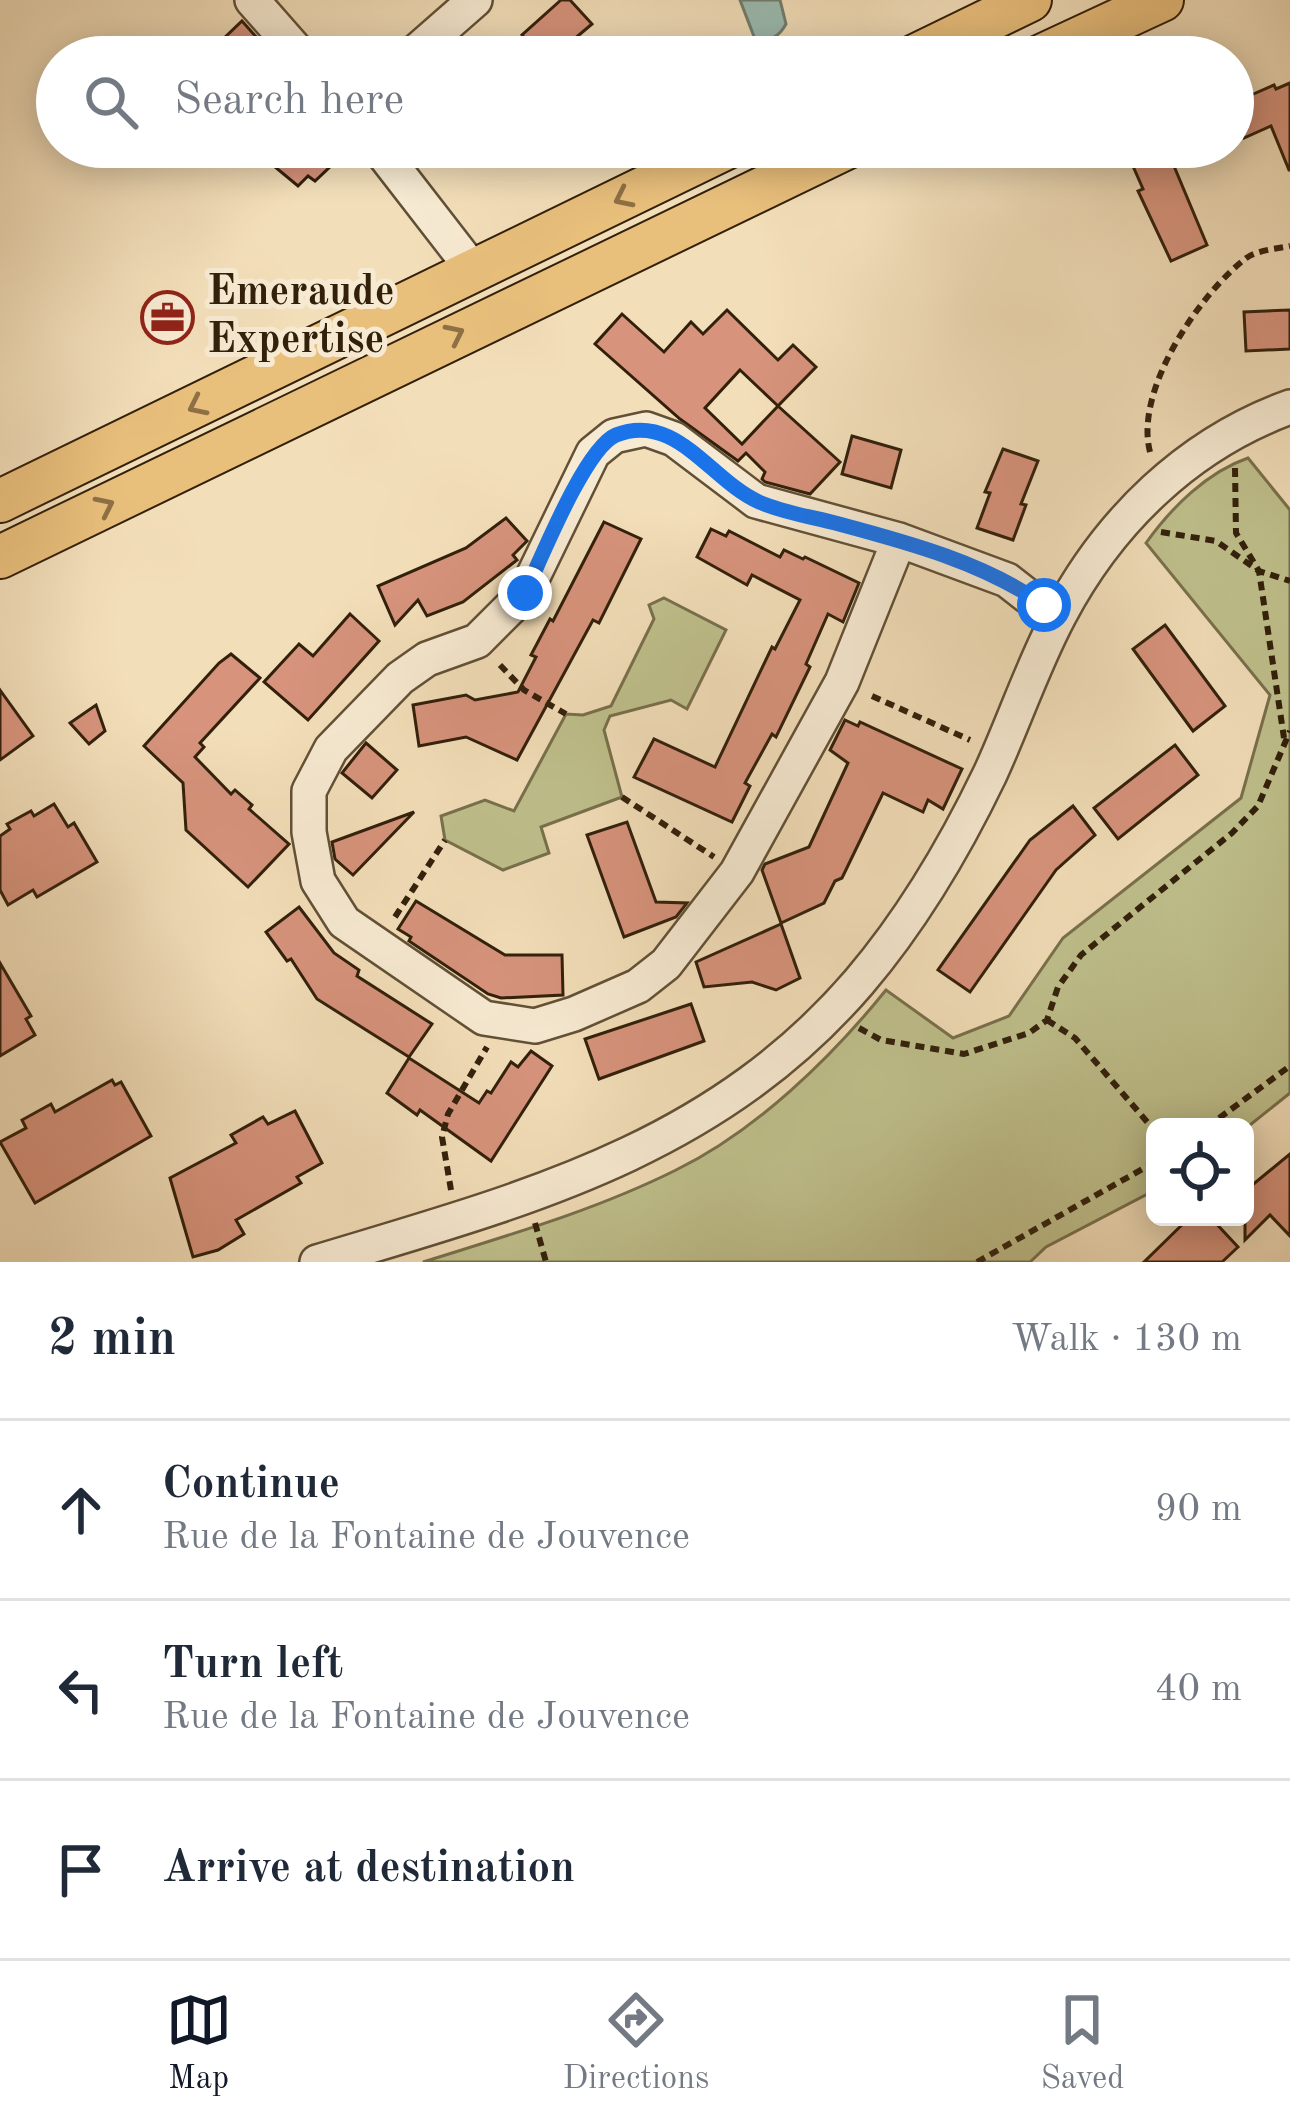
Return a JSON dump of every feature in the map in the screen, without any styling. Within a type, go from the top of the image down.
[{"type":"main road","points":[[956,36],[1030,0]]},
{"type":"main road","points":[[1084,36],[1162,0]]},
{"type":"main road","points":[[0,501],[685,168]]},
{"type":"main road","points":[[0,557],[805,168]]},
{"type":"street","points":[[252,0],[284,36]]},
{"type":"street","points":[[434,36],[475,0]]},
{"type":"street","points":[[394,168],[474,271]]},
{"type":"street","points":[[317,1262],[575,1180],[664,1138],[727,1100],[829,1013],[902,926],[940,866],[999,754],[1058,619],[1088,565],[1119,524],[1166,479],[1234,432],[1290,407]]},
{"type":"street","points":[[898,540],[842,682],[736,872],[666,964],[638,986],[535,1026],[501,1024],[484,1018],[344,922],[318,881],[309,832],[309,791],[331,749],[400,678],[427,659],[477,641],[525,593],[593,453],[614,436],[646,429],[674,439],[756,501],[898,540],[1007,580],[1058,619]]},
{"type":"path","points":[[1166,479],[1154,465],[1146,436],[1147,412],[1188,318],[1249,256],[1290,246]]},
{"type":"path","points":[[829,1013],[881,1040],[964,1054],[1029,1033],[1047,1020],[1058,987],[1081,955],[1258,806],[1287,735],[1258,571],[1236,533],[1234,432]]},
{"type":"path","points":[[1119,524],[1216,541],[1258,571],[1290,581]]},
{"type":"path","points":[[477,641],[524,690],[566,714]]},
{"type":"path","points":[[842,682],[999,754]]},
{"type":"path","points":[[622,797],[736,872]]},
{"type":"path","points":[[376,947],[446,840]]},
{"type":"path","points":[[1047,1020],[1076,1038],[1146,1120]]},
{"type":"path","points":[[456,1220],[442,1137],[448,1114],[501,1024]]},
{"type":"path","points":[[1219,1118],[1290,1066]]},
{"type":"path","points":[[977,1262],[1146,1167]]},
{"type":"green space","points":[[1248,458],[1290,510],[1290,1093],[1254,1122],[1254,1118],[1146,1118],[1146,1195],[1046,1247],[1030,1262],[423,1262],[583,1210],[706,1154],[790,1091],[886,990],[953,1038],[1009,1016],[1063,938],[1241,798],[1270,695],[1146,543],[1191,493]]},
{"type":"green space","points":[[664,598],[726,630],[687,709],[671,700],[610,716],[604,730],[622,797],[541,827],[549,853],[503,870],[445,840],[441,816],[485,800],[514,811],[566,714],[583,715],[611,706],[654,619],[649,605]]},
{"type":"water","points":[[740,0],[780,0],[786,24],[775,36],[754,36]]},
{"type":"building","points":[[561,0],[570,0],[592,24],[578,36],[522,35]]},
{"type":"building","points":[[242,21],[255,36],[226,36]]},
{"type":"building","points":[[1290,83],[1290,170],[1271,126],[1254,134],[1254,94],[1274,85],[1276,89]]},
{"type":"building","points":[[276,168],[329,168],[315,181],[308,176],[298,186]]},
{"type":"building","points":[[1134,168],[1175,168],[1207,245],[1171,261],[1138,191],[1143,189]]},
{"type":"building","points":[[727,310],[778,360],[793,345],[816,367],[778,406],[840,462],[810,494],[765,482],[765,472],[746,453],[738,461],[680,419],[595,344],[622,314],[664,352],[691,322],[703,334]],"holes":[[[740,370],[778,406],[742,444],[705,408]]]},
{"type":"building","points":[[1290,310],[1290,349],[1246,351],[1244,312]]},
{"type":"building","points":[[852,436],[901,450],[891,488],[842,474]]},
{"type":"building","points":[[1003,449],[1038,461],[1013,540],[977,528],[990,493],[985,492]]},
{"type":"building","points":[[506,518],[527,541],[513,555],[517,560],[463,602],[427,616],[418,600],[395,625],[378,586],[466,548]]},
{"type":"building","points":[[604,522],[641,539],[599,623],[593,620],[517,760],[466,737],[419,746],[413,705],[518,692],[536,657],[531,655]]},
{"type":"building","points":[[711,529],[726,536],[729,531],[780,557],[784,550],[805,557],[859,583],[843,622],[828,614],[806,664],[810,667],[776,737],[772,734],[745,783],[750,786],[732,822],[634,777],[654,739],[715,767],[772,647],[775,649],[800,600],[752,575],[747,585],[697,557]]},
{"type":"building","points":[[350,614],[379,641],[308,720],[264,682],[299,644],[313,656]]},
{"type":"building","points":[[1165,625],[1225,706],[1193,731],[1133,649]]},
{"type":"building","points":[[231,654],[260,678],[200,743],[204,747],[195,757],[289,844],[248,887],[186,830],[183,783],[144,746]]},
{"type":"building","points":[[0,690],[33,736],[0,760]]},
{"type":"building","points":[[96,705],[105,731],[89,744],[70,723]]},
{"type":"building","points":[[845,720],[858,726],[860,722],[962,769],[943,809],[928,800],[923,812],[883,793],[842,878],[835,881],[824,903],[781,923],[762,870],[765,864],[809,847],[848,763],[830,750]]},
{"type":"building","points":[[366,743],[397,770],[372,798],[342,773]]},
{"type":"building","points":[[1175,745],[1198,775],[1118,839],[1094,808]]},
{"type":"building","points":[[54,804],[68,827],[74,823],[97,862],[37,897],[33,890],[8,905],[0,890],[0,836],[10,829],[7,824]]},
{"type":"building","points":[[1073,806],[1095,835],[1056,870],[970,992],[938,970],[1030,840]]},
{"type":"building","points":[[414,812],[353,875],[335,859],[332,842]]},
{"type":"building","points":[[627,822],[656,902],[687,903],[676,917],[624,937],[587,835]]},
{"type":"building","points":[[416,901],[505,955],[562,955],[563,995],[501,998],[488,994],[398,929]]},
{"type":"building","points":[[299,907],[334,953],[359,970],[357,976],[432,1024],[409,1057],[317,999],[291,959],[287,961],[266,932]]},
{"type":"building","points":[[781,924],[800,978],[776,990],[752,982],[704,987],[696,962]]},
{"type":"building","points":[[0,963],[31,1016],[26,1019],[35,1035],[0,1056]]},
{"type":"building","points":[[691,1004],[704,1041],[599,1079],[585,1039]]},
{"type":"building","points":[[531,1051],[552,1066],[491,1161],[420,1110],[417,1115],[387,1093],[409,1058],[479,1103],[511,1062],[518,1067]]},
{"type":"building","points":[[112,1080],[115,1085],[121,1082],[151,1136],[35,1203],[0,1142],[26,1128],[22,1120],[51,1104],[55,1112]]},
{"type":"building","points":[[295,1111],[322,1163],[297,1177],[301,1183],[236,1220],[244,1234],[218,1250],[193,1257],[170,1178],[236,1143],[231,1135],[263,1117],[268,1124]]},
{"type":"building","points":[[1290,1154],[1290,1236],[1270,1215],[1245,1240],[1245,1226],[1254,1226],[1254,1184]]},
{"type":"building","points":[[1181,1226],[1218,1226],[1238,1247],[1222,1262],[1144,1262]]},
{"type":"place","name":"Emeraude Expertise","points":[[168,317]]},
{"type":"route","points":[[525,593],[593,453],[614,436],[646,429],[674,439],[756,501],[898,540],[1007,580],[1044,605]]}]
